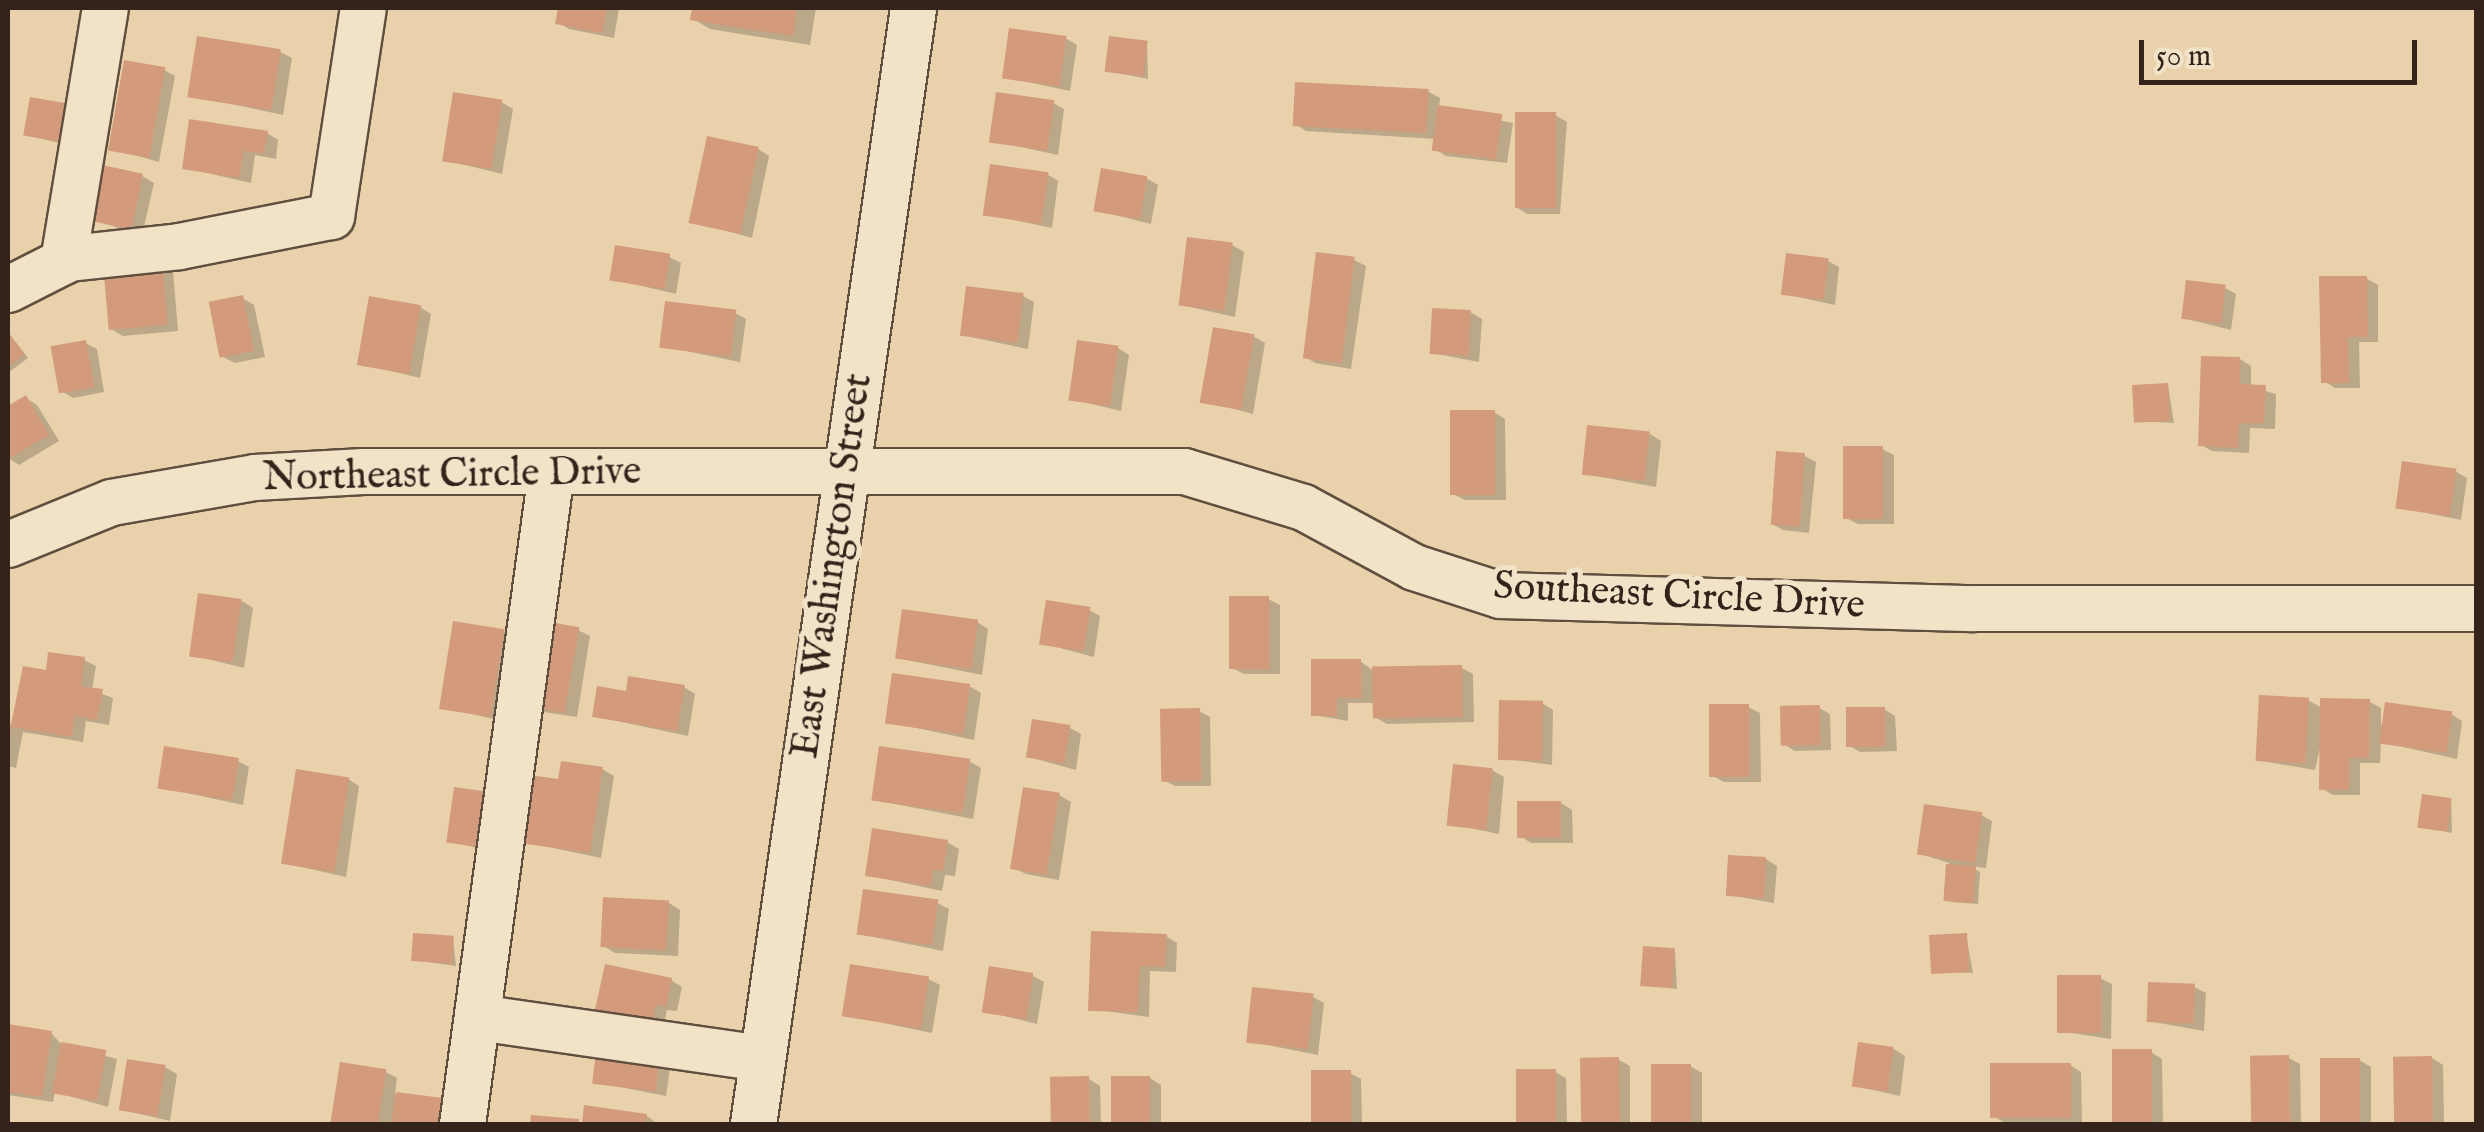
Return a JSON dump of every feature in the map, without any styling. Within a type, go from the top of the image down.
[{"type":"street","points":[[63,261],[104,8]]},
{"type":"street","points":[[8,289],[63,261],[331,216],[363,8]]},
{"type":"street","name":"East Washington Street","points":[[753,1124],[913,8]]},
{"type":"street","name":"Southeast Circle Drive","points":[[846,474],[1184,471],[1303,507],[1414,567],[1500,595],[1917,607],[2476,608]]},
{"type":"street","points":[[462,1124],[551,472]]},
{"type":"street","name":"Northeast Circle Drive","points":[[8,544],[110,502],[254,477],[551,472],[846,474]]},
{"type":"street","points":[[476,1017],[762,1058]]},
{"type":"building","points":[[558,8],[607,8],[602,33],[555,24]]},
{"type":"building","points":[[692,8],[797,8],[793,36],[690,20]]},
{"type":"building","points":[[1009,28],[1066,36],[1059,87],[1002,79]]},
{"type":"building","points":[[197,36],[281,49],[271,111],[187,97]]},
{"type":"building","points":[[1109,36],[1148,41],[1143,76],[1105,72]]},
{"type":"building","points":[[124,60],[165,67],[149,158],[108,151]]},
{"type":"building","points":[[1295,82],[1429,89],[1427,133],[1293,126]]},
{"type":"building","points":[[453,92],[502,100],[491,169],[442,161]]},
{"type":"building","points":[[996,92],[1054,100],[1047,151],[989,143]]},
{"type":"building","points":[[30,97],[70,104],[64,143],[23,135]]},
{"type":"building","points":[[1438,105],[1502,114],[1496,160],[1432,151]]},
{"type":"building","points":[[1515,112],[1556,112],[1556,208],[1515,208]]},
{"type":"building","points":[[189,119],[268,131],[264,154],[244,151],[239,178],[182,169]]},
{"type":"building","points":[[707,136],[759,147],[740,234],[688,223]]},
{"type":"building","points":[[990,164],[1048,172],[1041,224],[983,215]]},
{"type":"building","points":[[102,165],[143,174],[131,229],[90,221]]},
{"type":"building","points":[[1101,168],[1147,176],[1140,219],[1093,211]]},
{"type":"building","points":[[1187,237],[1233,243],[1224,311],[1179,305]]},
{"type":"building","points":[[615,245],[670,254],[665,289],[609,281]]},
{"type":"building","points":[[1316,252],[1355,257],[1342,363],[1303,358]]},
{"type":"building","points":[[1786,253],[1829,258],[1824,300],[1781,295]]},
{"type":"building","points":[[162,261],[168,325],[109,330],[103,266]]},
{"type":"building","points":[[2319,276],[2367,276],[2368,337],[2348,337],[2349,383],[2321,383]]},
{"type":"building","points":[[2186,280],[2226,285],[2221,324],[2181,319]]},
{"type":"building","points":[[966,286],[1024,293],[1017,343],[960,336]]},
{"type":"building","points":[[243,295],[254,351],[220,358],[209,302]]},
{"type":"building","points":[[369,296],[421,305],[409,374],[357,365]]},
{"type":"building","points":[[665,301],[736,310],[731,356],[659,348]]},
{"type":"building","points":[[1432,308],[1471,310],[1469,356],[1430,354]]},
{"type":"building","points":[[1213,327],[1254,334],[1241,410],[1200,403]]},
{"type":"building","points":[[8,332],[24,354],[8,367]]},
{"type":"building","points":[[86,340],[94,387],[59,394],[51,346]]},
{"type":"building","points":[[1077,340],[1119,346],[1110,406],[1069,400]]},
{"type":"building","points":[[2201,356],[2240,357],[2240,384],[2266,385],[2264,423],[2239,423],[2238,448],[2198,446]]},
{"type":"building","points":[[2168,383],[2170,421],[2134,423],[2132,385]]},
{"type":"building","points":[[26,395],[49,435],[8,459],[8,406]]},
{"type":"building","points":[[1450,410],[1495,410],[1495,495],[1450,495]]},
{"type":"building","points":[[1587,425],[1650,432],[1644,481],[1582,475]]},
{"type":"building","points":[[1843,446],[1883,446],[1883,519],[1843,519]]},
{"type":"building","points":[[1776,451],[1805,453],[1800,527],[1771,525]]},
{"type":"building","points":[[2402,461],[2456,469],[2450,516],[2395,509]]},
{"type":"building","points":[[198,593],[242,599],[233,663],[189,656]]},
{"type":"building","points":[[1229,596],[1269,596],[1269,669],[1229,669]]},
{"type":"building","points":[[1046,600],[1090,607],[1083,651],[1039,644]]},
{"type":"building","points":[[902,609],[978,620],[971,669],[895,659]]},
{"type":"building","points":[[453,621],[504,629],[490,717],[439,709]]},
{"type":"building","points":[[544,621],[579,627],[564,713],[529,707]]},
{"type":"building","points":[[48,652],[85,657],[81,686],[103,689],[97,720],[75,716],[72,737],[12,727],[8,739],[23,666],[46,670]]},
{"type":"building","points":[[1311,659],[1361,659],[1362,698],[1337,698],[1337,716],[1311,716]]},
{"type":"building","points":[[1462,665],[1463,717],[1373,719],[1372,667]]},
{"type":"building","points":[[892,673],[970,684],[963,734],[885,724]]},
{"type":"building","points":[[628,676],[685,685],[677,731],[592,717],[597,686],[626,691]]},
{"type":"building","points":[[2259,695],[2309,698],[2305,764],[2256,761]]},
{"type":"building","points":[[2320,698],[2370,699],[2369,758],[2349,758],[2349,790],[2319,790]]},
{"type":"building","points":[[1499,700],[1543,701],[1542,761],[1498,760]]},
{"type":"building","points":[[2385,702],[2452,711],[2446,753],[2379,744]]},
{"type":"building","points":[[1709,704],[1749,704],[1749,777],[1709,777]]},
{"type":"building","points":[[1820,705],[1821,745],[1781,746],[1780,706]]},
{"type":"building","points":[[1846,707],[1885,707],[1885,747],[1846,747]]},
{"type":"building","points":[[1200,708],[1201,781],[1161,782],[1160,709]]},
{"type":"building","points":[[1032,719],[1071,725],[1064,764],[1026,758]]},
{"type":"building","points":[[164,746],[239,758],[232,800],[157,788]]},
{"type":"building","points":[[879,746],[970,759],[962,813],[871,800]]},
{"type":"building","points":[[561,761],[603,767],[590,853],[513,842],[523,774],[558,779]]},
{"type":"building","points":[[1453,764],[1493,768],[1486,830],[1447,826]]},
{"type":"building","points":[[296,769],[349,777],[334,872],[281,864]]},
{"type":"building","points":[[454,787],[495,793],[487,848],[446,842]]},
{"type":"building","points":[[1023,787],[1060,793],[1047,875],[1010,869]]},
{"type":"building","points":[[2422,794],[2452,798],[2447,832],[2417,828]]},
{"type":"building","points":[[1517,801],[1561,801],[1561,838],[1517,838]]},
{"type":"building","points":[[1924,804],[1982,812],[1975,863],[1917,855]]},
{"type":"building","points":[[872,828],[948,840],[943,871],[933,870],[931,886],[865,876]]},
{"type":"building","points":[[1728,855],[1766,857],[1764,898],[1726,896]]},
{"type":"building","points":[[1946,864],[1976,866],[1973,903],[1943,901]]},
{"type":"building","points":[[863,889],[938,900],[932,945],[857,935]]},
{"type":"building","points":[[603,897],[669,900],[666,950],[600,947]]},
{"type":"building","points":[[1091,931],[1167,934],[1165,967],[1140,966],[1138,1012],[1088,1011]]},
{"type":"building","points":[[413,933],[454,936],[452,964],[411,961]]},
{"type":"building","points":[[1967,933],[1969,972],[1931,974],[1929,935]]},
{"type":"building","points":[[1643,946],[1675,948],[1672,988],[1640,986]]},
{"type":"building","points":[[605,964],[672,978],[666,1007],[656,1005],[652,1026],[594,1014]]},
{"type":"building","points":[[850,964],[929,977],[921,1029],[842,1016]]},
{"type":"building","points":[[989,966],[1033,973],[1026,1019],[982,1012]]},
{"type":"building","points":[[2057,975],[2101,975],[2101,1033],[2057,1033]]},
{"type":"building","points":[[2148,982],[2195,984],[2194,1024],[2147,1022]]},
{"type":"building","points":[[1252,987],[1314,993],[1308,1049],[1246,1043]]},
{"type":"building","points":[[8,1024],[52,1031],[42,1097],[8,1092]]},
{"type":"building","points":[[61,1042],[106,1050],[97,1101],[52,1093]]},
{"type":"building","points":[[1858,1042],[1894,1047],[1887,1092],[1852,1087]]},
{"type":"building","points":[[597,1044],[661,1052],[656,1092],[592,1084]]},
{"type":"building","points":[[2112,1049],[2152,1049],[2152,1122],[2112,1122]]},
{"type":"building","points":[[2289,1055],[2290,1124],[2251,1124],[2250,1056]]},
{"type":"building","points":[[2432,1056],[2433,1124],[2394,1124],[2393,1057]]},
{"type":"building","points":[[1619,1057],[1620,1124],[1581,1124],[1580,1058]]},
{"type":"building","points":[[2320,1058],[2360,1058],[2360,1124],[2320,1124]]},
{"type":"building","points":[[127,1059],[166,1065],[157,1116],[119,1110]]},
{"type":"building","points":[[340,1062],[386,1069],[378,1124],[330,1124]]},
{"type":"building","points":[[1990,1063],[2071,1063],[2071,1118],[1990,1118]]},
{"type":"building","points":[[1651,1064],[1691,1064],[1691,1124],[1651,1124]]},
{"type":"building","points":[[1516,1069],[1556,1069],[1556,1124],[1516,1124]]},
{"type":"building","points":[[1311,1070],[1351,1070],[1351,1124],[1311,1124]]},
{"type":"building","points":[[1089,1076],[1090,1124],[1051,1124],[1050,1077]]},
{"type":"building","points":[[1111,1076],[1150,1076],[1150,1124],[1111,1124]]},
{"type":"building","points":[[396,1092],[443,1098],[440,1124],[391,1124]]},
{"type":"building","points":[[584,1105],[647,1114],[646,1124],[582,1124]]},
{"type":"building","points":[[531,1115],[579,1119],[579,1124],[530,1124]]}]
